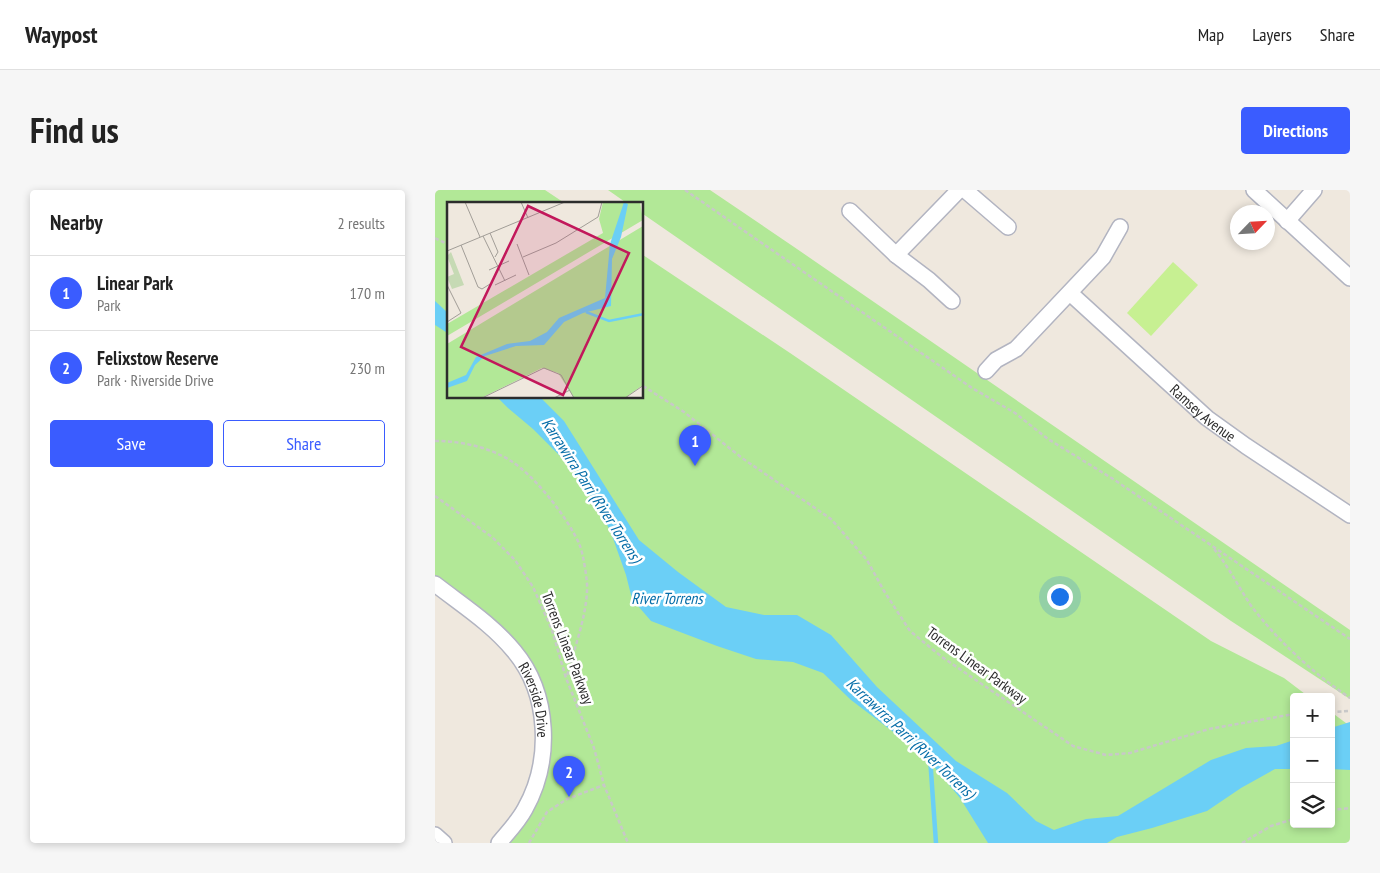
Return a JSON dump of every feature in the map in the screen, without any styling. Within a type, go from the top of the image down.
[{"type":"street","points":[[896,255],[959,190]]},
{"type":"street","points":[[965,190],[1008,227]]},
{"type":"street","points":[[1254,190],[1350,278]]},
{"type":"street","points":[[1287,221],[1314,190]]},
{"type":"street","points":[[850,211],[896,255],[929,280],[952,301]]},
{"type":"street","points":[[986,371],[996,360],[1016,349],[1070,293],[1103,257],[1121,227]]},
{"type":"street","name":"Ramsey Avenue","points":[[1070,293],[1207,418],[1350,515]]},
{"type":"street","name":"Riverside Drive","points":[[435,584],[496,632],[515,652],[530,677],[540,702],[544,732],[541,766],[535,787],[524,810],[499,843]]},
{"type":"street","points":[[435,835],[444,843]]},
{"type":"path","points":[[685,190],[972,388],[1015,413],[1048,440],[1113,479],[1350,639]]},
{"type":"path","points":[[435,238],[447,244]]},
{"type":"path","name":"Torrens Linear Parkway","points":[[644,387],[684,412],[742,458],[831,519],[867,560],[884,591],[911,630],[942,657],[1073,746],[1106,755],[1130,753],[1209,730],[1290,715]]},
{"type":"path","points":[[435,441],[448,441],[484,448],[512,461],[539,486],[567,520],[581,547],[587,590],[581,622],[566,678]]},
{"type":"path","name":"Torrens Linear Parkway","points":[[435,496],[491,537],[515,560],[533,587],[552,630],[566,678],[594,748],[604,785],[628,843]]},
{"type":"path","points":[[1212,546],[1252,606],[1285,644],[1308,667],[1350,698]]},
{"type":"path","points":[[1335,712],[1350,711]]},
{"type":"path","points":[[529,843],[547,812],[567,799],[604,785]]},
{"type":"path","points":[[1335,810],[1350,808]]},
{"type":"path","points":[[1242,843],[1271,826],[1290,820]]},
{"type":"green space","points":[[435,190],[545,190],[563,202],[447,202],[447,399],[644,399],[644,256],[793,355],[1211,641],[1284,678],[1304,693],[1290,693],[1290,828],[1335,828],[1335,715],[1350,726],[1350,843],[498,843],[541,766],[527,666],[435,578]]},
{"type":"green space","points":[[608,190],[710,190],[797,249],[1350,630],[1350,699],[1231,621],[644,215],[644,202],[625,202]]},
{"type":"green space","points":[[1173,262],[1198,285],[1151,336],[1127,313]]},
{"type":"water","points":[[435,301],[447,312],[447,333],[435,325]]},
{"type":"water","name":"River Torrens","points":[[499,399],[542,399],[564,421],[639,540],[678,572],[726,607],[764,615],[797,615],[831,635],[877,687],[956,761],[1007,793],[1036,821],[1054,830],[1086,819],[1118,816],[1211,760],[1246,748],[1276,746],[1290,741],[1290,769],[1275,769],[1241,788],[1207,811],[1117,837],[1107,843],[988,843],[960,798],[921,751],[851,700],[823,673],[793,662],[756,659],[651,621],[632,599],[626,575],[610,530],[579,475],[533,429]]},
{"type":"water","points":[[1350,722],[1350,770],[1335,769],[1335,727]]},
{"type":"waterway","name":"Karrawirra Parri (River Torrens)","points":[[930,757],[936,843]]},
{"type":"place","name":"Linear Park","points":[[695,466]]},
{"type":"place","name":"Felixstow Reserve","points":[[569,797]]}]
